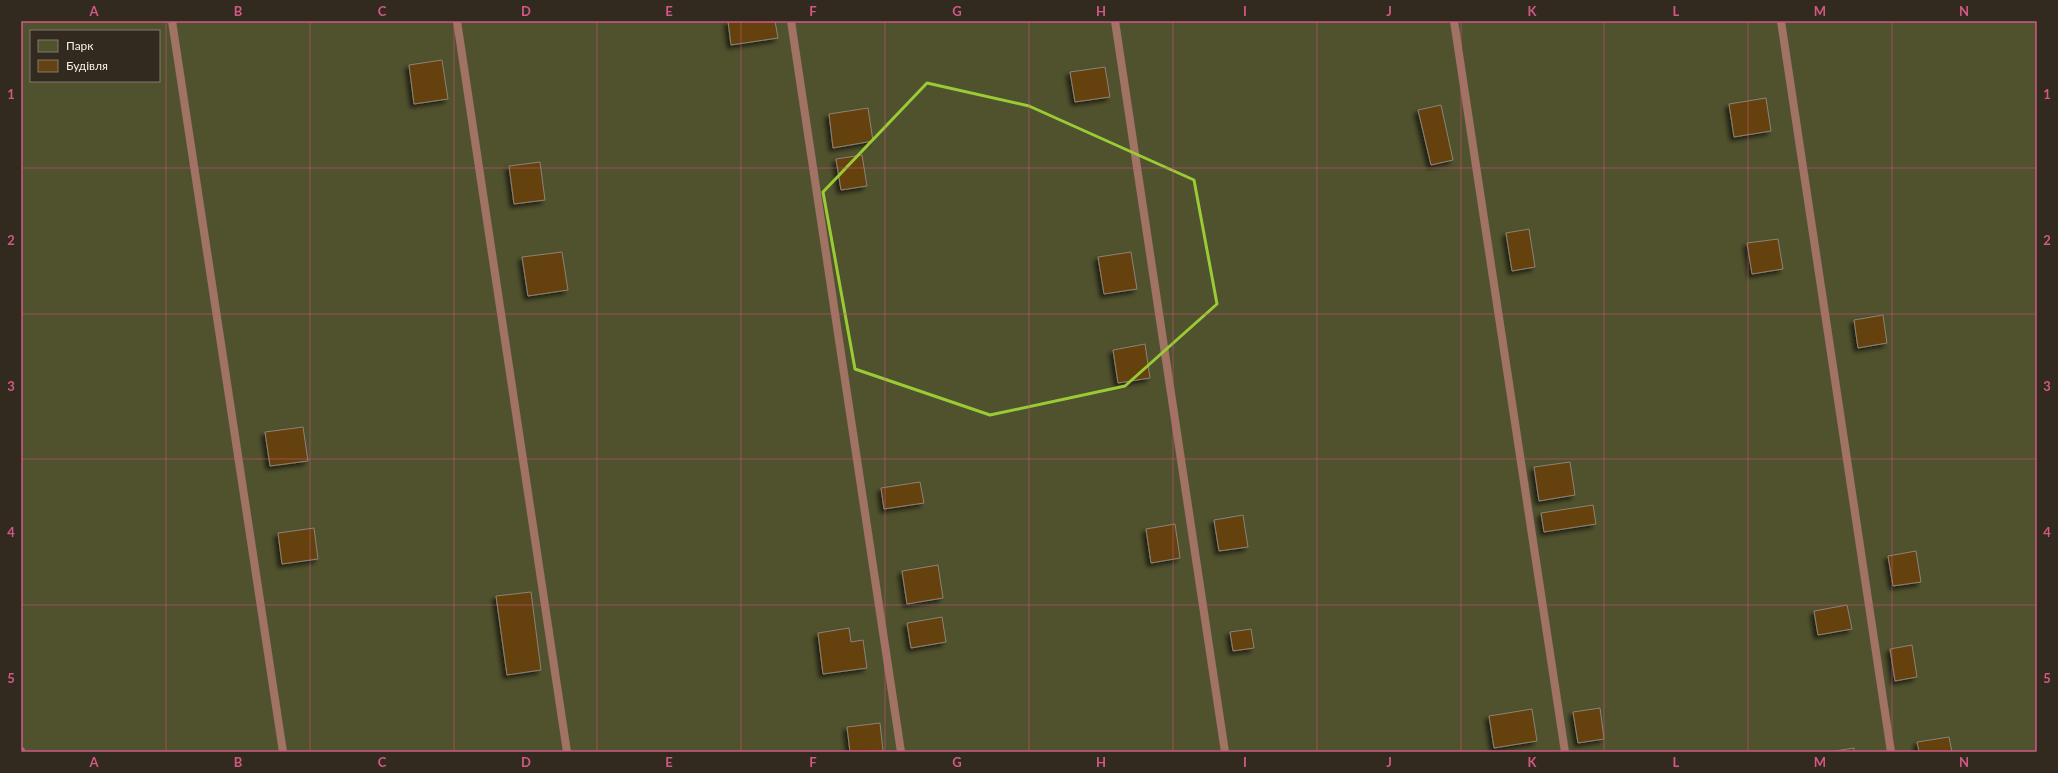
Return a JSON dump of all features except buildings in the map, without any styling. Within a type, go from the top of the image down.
[{"type":"lane","points":[[172,21],[283,752]]},
{"type":"lane","points":[[457,21],[567,752]]},
{"type":"lane","points":[[791,21],[902,752]]},
{"type":"lane","points":[[1115,21],[1225,752]]},
{"type":"lane","points":[[1454,21],[1565,752]]},
{"type":"lane","points":[[1781,21],[1891,752]]},
{"type":"highlighted area","points":[[927,83],[1029,106],[1194,180],[1217,304],[1125,386],[990,415],[855,369],[823,192]]},
{"type":"green space","points":[[21,21],[2037,21],[2037,752],[21,752]]}]
